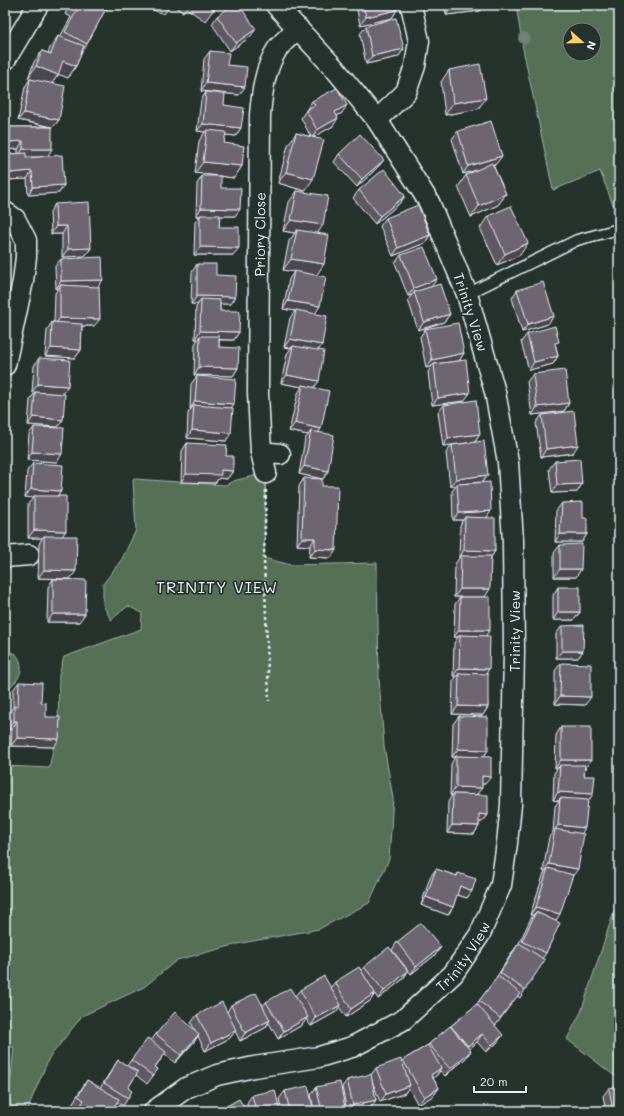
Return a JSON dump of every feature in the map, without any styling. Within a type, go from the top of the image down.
[{"type":"street","points":[[5,60],[38,5]]},
{"type":"street","name":"Trinity View","points":[[154,1111],[186,1088],[217,1074],[319,1057],[352,1047],[403,1020],[453,974],[480,934],[500,885],[511,805],[514,652],[513,541],[508,462],[496,392],[467,294],[428,202],[377,120],[354,91],[276,5]]},
{"type":"street","points":[[377,120],[406,92],[415,66],[419,41],[411,5]]},
{"type":"street","name":"Priory Close","points":[[266,473],[270,453],[258,393],[260,115],[263,88],[270,66],[278,48],[298,28]]},
{"type":"street","points":[[5,212],[15,219],[26,240],[23,281],[5,365]]},
{"type":"street","points":[[5,557],[29,555]]},
{"type":"lane","points":[[467,294],[577,240],[619,229]]},
{"type":"path","points":[[266,473],[264,558],[269,701]]},
{"type":"green space","points":[[516,5],[619,5],[619,227],[615,228],[613,205],[600,171],[553,190],[523,49]]},
{"type":"green space","points":[[619,367],[619,505],[615,402]]},
{"type":"green space","points":[[266,473],[264,558],[291,565],[377,563],[379,679],[384,746],[393,798],[389,859],[369,903],[319,929],[242,943],[177,960],[144,987],[82,1016],[49,1058],[30,1103],[29,1111],[12,1111],[9,1095],[14,1048],[5,1044],[5,766],[49,768],[58,727],[59,675],[64,657],[141,629],[142,613],[128,606],[111,620],[103,605],[103,584],[122,559],[136,530],[133,479],[226,485],[233,481]]},
{"type":"green space","points":[[5,652],[15,653],[21,663],[21,668],[15,683],[5,690]]},
{"type":"green space","points":[[619,896],[619,1076],[616,1077],[567,1039],[581,1012]]},
{"type":"building","points":[[77,5],[108,5],[87,44],[65,32],[79,6]]},
{"type":"building","points":[[207,5],[217,5],[214,10]]},
{"type":"building","points":[[233,5],[239,5],[256,29],[236,43],[217,16]]},
{"type":"building","points":[[363,5],[396,5],[397,10],[366,17]]},
{"type":"building","points":[[396,18],[404,49],[372,56],[366,26]]},
{"type":"building","points":[[58,36],[84,46],[76,66],[63,61],[58,75],[36,66],[42,51],[51,54]]},
{"type":"building","points":[[210,51],[229,53],[227,65],[247,67],[245,87],[206,83]]},
{"type":"building","points":[[480,64],[486,98],[453,103],[449,70]]},
{"type":"building","points":[[30,79],[65,86],[59,120],[24,113]]},
{"type":"building","points":[[337,88],[347,105],[335,112],[338,118],[317,130],[306,110],[315,105],[312,101]]},
{"type":"building","points":[[206,92],[225,94],[224,105],[244,108],[241,128],[203,124]]},
{"type":"building","points":[[491,121],[502,156],[468,166],[458,131]]},
{"type":"building","points":[[10,127],[52,127],[52,149],[23,149],[23,141],[10,142]]},
{"type":"building","points":[[207,130],[226,132],[224,143],[244,146],[242,166],[203,162]]},
{"type":"building","points":[[296,133],[324,140],[313,179],[286,172]]},
{"type":"building","points":[[360,134],[384,160],[362,179],[339,154]]},
{"type":"building","points":[[26,153],[26,158],[62,155],[64,185],[33,187],[32,171],[10,173],[9,154]]},
{"type":"building","points":[[492,163],[506,194],[479,206],[466,175]]},
{"type":"building","points":[[384,169],[405,196],[380,216],[359,190]]},
{"type":"building","points":[[202,176],[221,176],[221,188],[241,188],[240,209],[201,208]]},
{"type":"building","points":[[297,191],[328,196],[323,225],[291,220]]},
{"type":"building","points":[[89,202],[91,248],[68,249],[67,226],[56,226],[55,204]]},
{"type":"building","points":[[418,205],[430,235],[398,248],[386,218]]},
{"type":"building","points":[[511,206],[528,243],[505,254],[488,216]]},
{"type":"building","points":[[200,215],[220,215],[219,227],[239,227],[239,248],[200,247]]},
{"type":"building","points":[[297,230],[329,235],[324,264],[291,259]]},
{"type":"building","points":[[424,247],[437,279],[414,288],[401,255]]},
{"type":"building","points":[[102,257],[103,280],[61,281],[61,259]]},
{"type":"building","points":[[197,264],[216,264],[216,275],[236,276],[235,297],[197,296]]},
{"type":"building","points":[[294,271],[326,277],[320,306],[288,301]]},
{"type":"building","points":[[543,282],[554,316],[528,324],[517,290]]},
{"type":"building","points":[[440,284],[450,314],[424,322],[414,292]]},
{"type":"building","points":[[60,285],[99,287],[100,319],[60,318]]},
{"type":"building","points":[[201,299],[220,300],[220,311],[240,311],[239,332],[200,331]]},
{"type":"building","points":[[296,310],[327,316],[322,345],[290,339]]},
{"type":"building","points":[[52,322],[82,324],[81,350],[51,348]]},
{"type":"building","points":[[458,323],[464,353],[432,360],[425,329]]},
{"type":"building","points":[[555,326],[559,342],[555,343],[558,356],[534,362],[527,334]]},
{"type":"building","points":[[200,336],[219,336],[219,347],[239,348],[238,368],[199,367]]},
{"type":"building","points":[[293,346],[324,351],[319,381],[287,375]]},
{"type":"building","points":[[39,358],[70,360],[68,386],[38,384]]},
{"type":"building","points":[[466,360],[470,393],[438,398],[434,364]]},
{"type":"building","points":[[565,370],[569,403],[537,407],[533,374]]},
{"type":"building","points":[[197,376],[236,379],[234,404],[195,401]]},
{"type":"building","points":[[303,385],[329,391],[321,429],[295,423]]},
{"type":"building","points":[[35,392],[65,394],[63,420],[33,417]]},
{"type":"building","points":[[476,400],[480,434],[448,438],[444,405]]},
{"type":"building","points":[[194,405],[233,408],[231,433],[192,430]]},
{"type":"building","points":[[574,411],[578,445],[546,449],[542,415]]},
{"type":"building","points":[[34,427],[64,428],[62,454],[32,452]]},
{"type":"building","points":[[311,431],[334,435],[328,471],[304,466]]},
{"type":"building","points":[[484,441],[488,475],[456,479],[452,445]]},
{"type":"building","points":[[187,443],[227,445],[226,456],[233,456],[233,471],[221,470],[221,475],[186,474]]},
{"type":"building","points":[[580,459],[582,484],[557,485],[555,461]]},
{"type":"building","points":[[33,463],[63,465],[61,491],[31,489]]},
{"type":"building","points":[[304,478],[322,479],[322,486],[338,486],[336,550],[315,549],[315,538],[302,538]]},
{"type":"building","points":[[490,482],[491,511],[459,513],[457,484]]},
{"type":"building","points":[[34,496],[66,496],[66,531],[34,530]]},
{"type":"building","points":[[583,502],[583,518],[587,518],[587,534],[560,534],[562,503]]},
{"type":"building","points":[[465,517],[495,518],[495,551],[464,550]]},
{"type":"building","points":[[44,536],[77,536],[76,571],[44,570]]},
{"type":"building","points":[[582,544],[581,569],[560,569],[560,545]]},
{"type":"building","points":[[461,556],[491,556],[490,589],[460,589]]},
{"type":"building","points":[[53,579],[86,580],[85,614],[53,614]]},
{"type":"building","points":[[558,587],[580,587],[580,612],[558,612]]},
{"type":"building","points":[[460,597],[490,597],[490,630],[459,630]]},
{"type":"building","points":[[584,625],[583,651],[562,651],[562,626]]},
{"type":"building","points":[[460,635],[490,636],[489,669],[459,668]]},
{"type":"building","points":[[561,663],[591,664],[591,697],[560,696]]},
{"type":"building","points":[[459,673],[488,674],[488,707],[458,706]]},
{"type":"building","points":[[19,682],[42,683],[41,702],[46,703],[46,717],[60,717],[59,739],[17,738],[17,721],[14,721],[14,706],[18,706]]},
{"type":"building","points":[[459,716],[488,717],[488,750],[458,749]]},
{"type":"building","points":[[561,727],[591,727],[591,760],[561,760]]},
{"type":"building","points":[[456,756],[491,757],[491,777],[482,776],[482,788],[456,787]]},
{"type":"building","points":[[560,765],[585,765],[584,776],[595,776],[593,794],[558,792]]},
{"type":"building","points":[[453,794],[488,795],[488,815],[479,814],[479,826],[452,825]]},
{"type":"building","points":[[560,798],[588,800],[585,828],[558,825]]},
{"type":"building","points":[[555,829],[584,834],[578,869],[549,864]]},
{"type":"building","points":[[548,868],[573,875],[560,914],[536,907]]},
{"type":"building","points":[[436,869],[457,876],[458,873],[476,879],[472,891],[460,886],[453,907],[426,897]]},
{"type":"building","points":[[536,912],[560,923],[546,953],[522,941]]},
{"type":"building","points":[[421,923],[441,947],[416,967],[397,942]]},
{"type":"building","points":[[519,943],[545,960],[525,990],[500,973]]},
{"type":"building","points":[[389,947],[408,971],[384,991],[364,967]]},
{"type":"building","points":[[359,967],[375,993],[351,1009],[335,982]]},
{"type":"building","points":[[324,976],[341,1005],[316,1018],[300,990]]},
{"type":"building","points":[[498,976],[520,993],[500,1018],[479,1001]]},
{"type":"building","points":[[290,988],[308,1017],[284,1031],[266,1002]]},
{"type":"building","points":[[256,993],[270,1020],[245,1033],[231,1005]]},
{"type":"building","points":[[222,1002],[236,1030],[211,1043],[197,1015]]},
{"type":"building","points":[[477,1004],[503,1035],[492,1045],[482,1034],[468,1046],[451,1026]]},
{"type":"building","points":[[175,1012],[199,1034],[181,1055],[156,1034]]},
{"type":"building","points":[[450,1026],[471,1051],[450,1069],[429,1044]]},
{"type":"building","points":[[148,1038],[166,1052],[155,1067],[158,1069],[153,1076],[131,1060]]},
{"type":"building","points":[[428,1045],[441,1068],[431,1075],[439,1088],[424,1097],[403,1060]]},
{"type":"building","points":[[401,1059],[410,1085],[386,1094],[376,1068]]},
{"type":"building","points":[[118,1060],[138,1072],[128,1088],[132,1091],[128,1098],[104,1083]]},
{"type":"building","points":[[371,1074],[376,1100],[353,1105],[347,1080]]},
{"type":"building","points":[[87,1080],[119,1099],[112,1111],[83,1111],[79,1109],[84,1100],[78,1096]]},
{"type":"building","points":[[340,1082],[345,1108],[322,1111],[316,1087]]},
{"type":"building","points":[[308,1086],[314,1111],[290,1111],[285,1091]]},
{"type":"building","points":[[619,1086],[619,1111],[613,1111],[609,1088]]},
{"type":"building","points":[[275,1090],[280,1111],[256,1111],[252,1095]]},
{"type":"building","points":[[239,1099],[246,1111],[218,1111]]},
{"type":"district","name":"TRINITY VIEW","points":[[217,586]]}]
